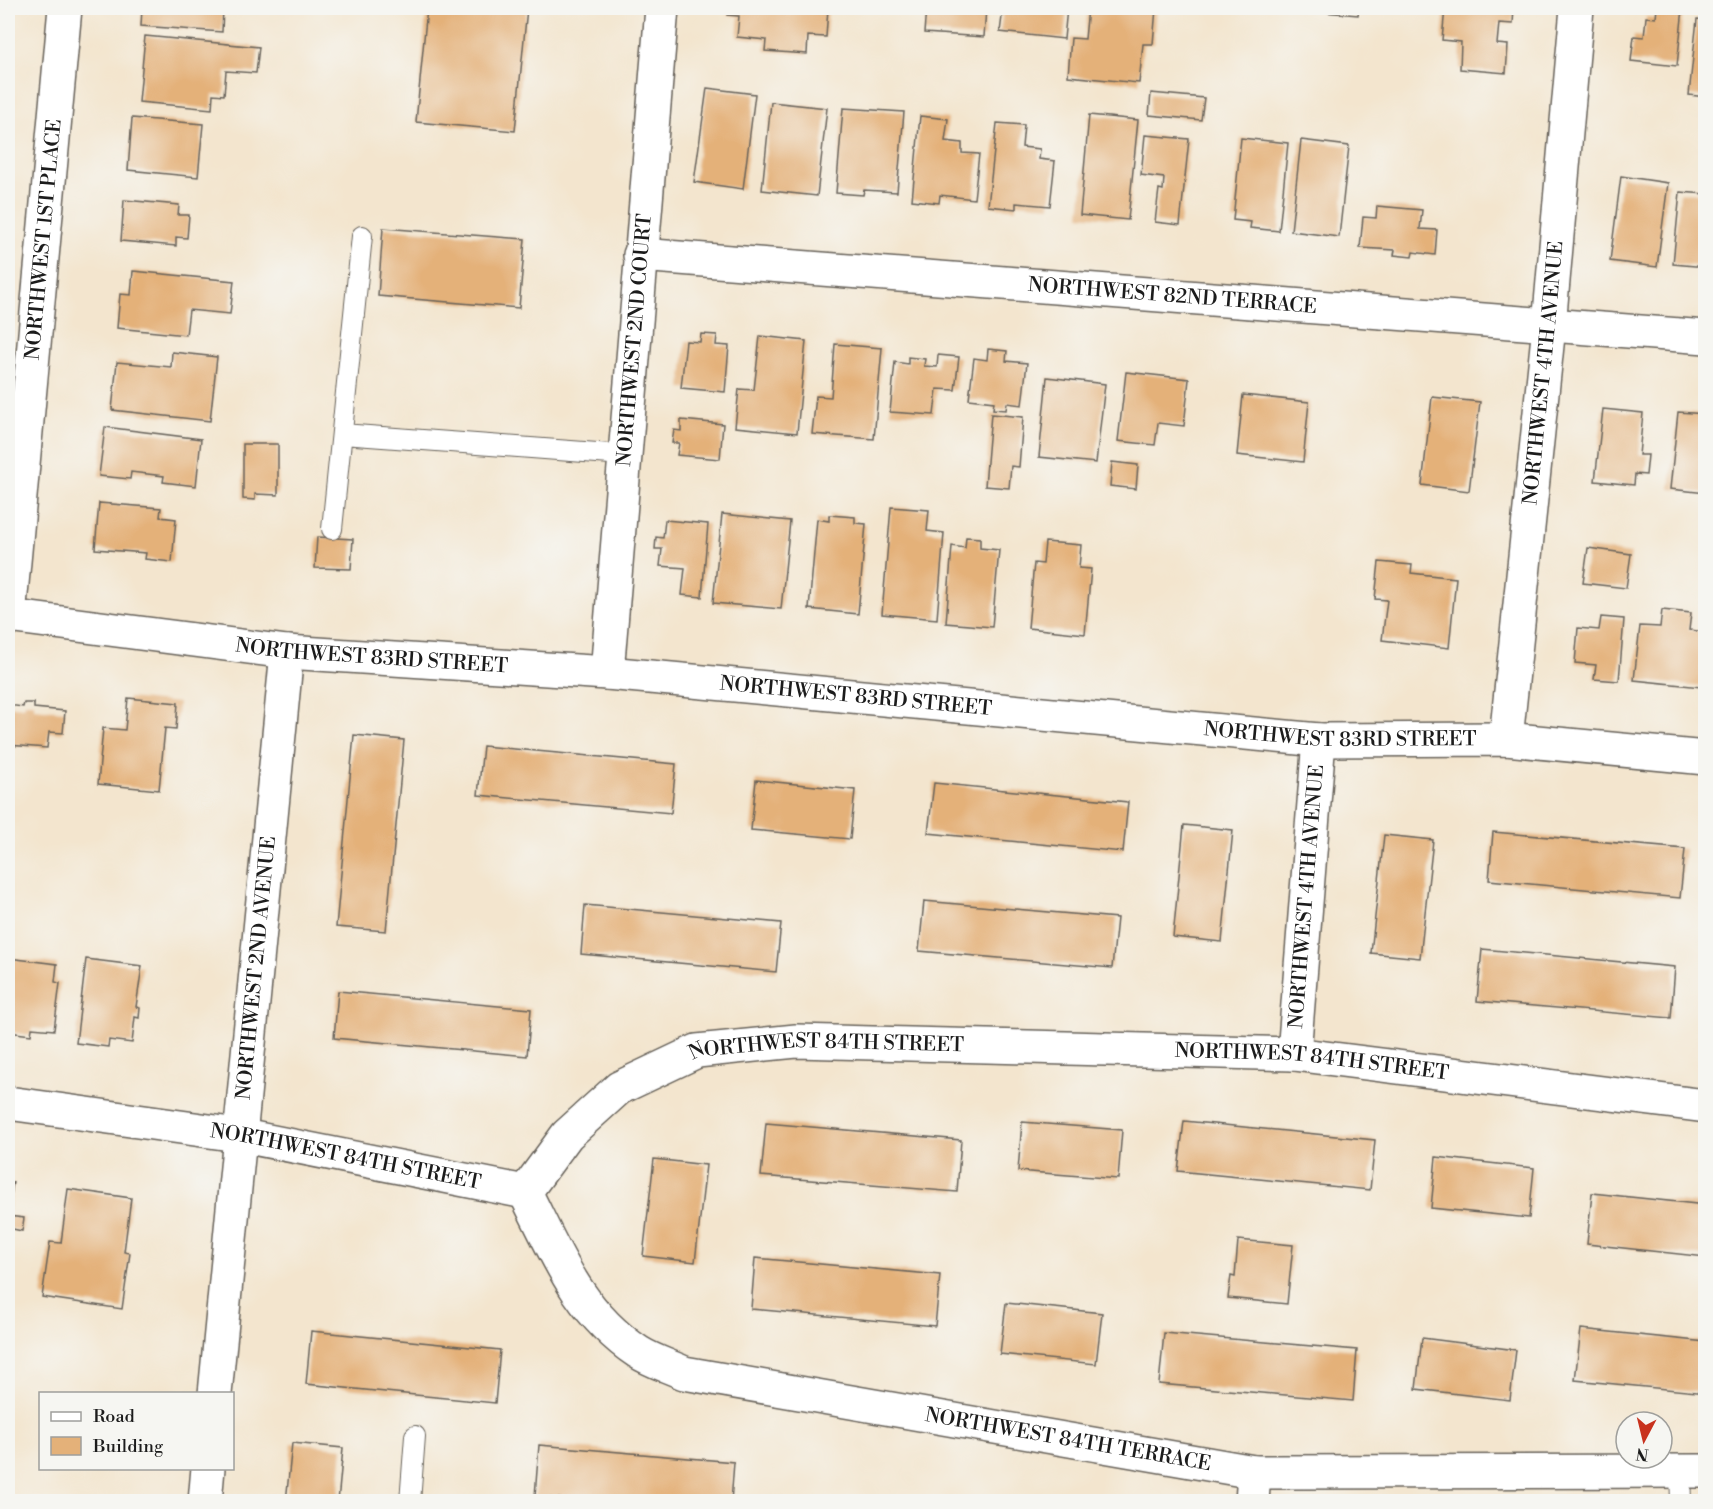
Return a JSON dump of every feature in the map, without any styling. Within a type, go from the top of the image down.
[{"type":"street","name":"NORTHWEST 1ST PLACE","points":[[8,616],[65,8]]},
{"type":"street","name":"NORTHWEST 2ND COURT","points":[[607,673],[662,8]]},
{"type":"street","name":"NORTHWEST 4TH AVENUE","points":[[1506,739],[1549,326],[1577,8]]},
{"type":"street","name":"NORTHWEST 82ND TERRACE","points":[[640,255],[1706,338]]},
{"type":"street","name":"NORTHWEST 83RD STREET","points":[[8,616],[287,652],[607,673],[1319,740],[1506,739],[1706,759]]},
{"type":"street","name":"NORTHWEST 2ND AVENUE","points":[[215,1392],[238,1136],[287,652]]},
{"type":"street","name":"NORTHWEST 4TH AVENUE","points":[[1294,1054],[1319,740]]},
{"type":"street","name":"NORTHWEST 84TH STREET","points":[[8,1103],[238,1136],[525,1192],[567,1135],[619,1088],[697,1052],[796,1041],[1294,1054],[1706,1106]]},
{"type":"street","name":"NORTHWEST 84TH TERRACE","points":[[525,1192],[577,1294],[607,1328],[640,1353],[684,1373],[1253,1487],[1689,1481]]},
{"type":"street","points":[[206,1502],[208,1470]]},
{"type":"lane","points":[[332,529],[362,236]]},
{"type":"lane","points":[[342,434],[624,455]]},
{"type":"lane","points":[[410,1502],[415,1436]]},
{"type":"building","points":[[142,8],[223,8],[222,32],[141,26]]},
{"type":"building","points":[[427,8],[527,8],[515,131],[416,122]]},
{"type":"building","points":[[728,8],[828,8],[826,37],[808,36],[807,54],[765,51],[766,40],[737,37],[739,16],[727,15]]},
{"type":"building","points":[[926,8],[986,8],[984,37],[924,33]]},
{"type":"building","points":[[1013,8],[1067,8],[1064,39],[1000,32],[1003,9],[1013,10]]},
{"type":"building","points":[[1088,8],[1156,8],[1153,44],[1143,44],[1139,83],[1068,76],[1071,38],[1085,39]]},
{"type":"building","points":[[1325,8],[1359,8],[1358,15],[1324,12]]},
{"type":"building","points":[[1445,8],[1514,8],[1513,24],[1499,23],[1497,44],[1508,45],[1506,73],[1460,69],[1461,42],[1442,40]]},
{"type":"building","points":[[1657,8],[1683,8],[1677,66],[1631,61],[1634,36],[1644,37],[1646,17],[1656,18]]},
{"type":"building","points":[[1697,19],[1706,20],[1706,97],[1689,95]]},
{"type":"building","points":[[145,36],[259,47],[256,73],[226,71],[224,95],[213,94],[212,109],[139,102]]},
{"type":"building","points":[[707,88],[755,94],[743,189],[694,182]]},
{"type":"building","points":[[1151,93],[1204,98],[1201,120],[1149,115]]},
{"type":"building","points":[[771,102],[827,108],[817,196],[762,190]]},
{"type":"building","points":[[843,108],[904,112],[897,192],[864,190],[863,195],[836,193]]},
{"type":"building","points":[[1089,115],[1138,120],[1128,220],[1080,215]]},
{"type":"building","points":[[920,116],[948,119],[945,141],[962,143],[962,153],[979,154],[974,199],[940,195],[939,203],[912,200]]},
{"type":"building","points":[[132,118],[203,124],[198,177],[128,170]]},
{"type":"building","points":[[997,123],[1024,125],[1022,147],[1040,149],[1039,159],[1055,161],[1050,206],[1016,203],[1016,209],[988,206]]},
{"type":"building","points":[[1145,135],[1189,139],[1180,225],[1155,222],[1159,189],[1163,190],[1164,178],[1141,175]]},
{"type":"building","points":[[1241,138],[1288,143],[1279,231],[1250,228],[1251,222],[1233,220]]},
{"type":"building","points":[[1301,140],[1349,146],[1339,237],[1291,231]]},
{"type":"building","points":[[1621,176],[1668,183],[1657,267],[1610,261]]},
{"type":"building","points":[[1680,192],[1706,194],[1706,267],[1673,264]]},
{"type":"building","points":[[124,200],[179,205],[178,215],[189,215],[187,238],[176,237],[176,246],[121,241]]},
{"type":"building","points":[[1377,206],[1422,210],[1420,229],[1437,230],[1435,255],[1413,252],[1412,257],[1394,255],[1395,250],[1360,248],[1363,217],[1376,218]]},
{"type":"building","points":[[383,228],[525,239],[519,308],[378,296]]},
{"type":"building","points":[[133,271],[234,281],[230,314],[189,310],[186,335],[117,328],[120,294],[131,295]]},
{"type":"building","points":[[701,334],[717,335],[716,345],[729,346],[725,392],[681,388],[686,341],[700,342]]},
{"type":"building","points":[[760,336],[806,341],[797,433],[735,427],[739,389],[754,390]]},
{"type":"building","points":[[835,344],[882,348],[874,439],[812,434],[816,396],[831,397]]},
{"type":"building","points":[[988,349],[1007,351],[1006,361],[1027,363],[1022,405],[1007,403],[1006,410],[993,409],[994,402],[969,399],[974,358],[987,360]]},
{"type":"building","points":[[172,352],[217,357],[210,421],[112,410],[117,362],[171,367]]},
{"type":"building","points":[[938,355],[959,357],[955,390],[937,389],[934,415],[890,412],[895,362],[908,364],[908,357],[925,359],[924,366],[937,367]]},
{"type":"building","points":[[1126,372],[1189,379],[1184,426],[1158,423],[1155,445],[1118,441]]},
{"type":"building","points":[[1047,377],[1105,384],[1096,463],[1039,457]]},
{"type":"building","points":[[1243,395],[1309,402],[1303,462],[1237,455]]},
{"type":"building","points":[[1432,397],[1480,402],[1469,491],[1422,485]]},
{"type":"building","points":[[1603,409],[1643,413],[1639,455],[1648,455],[1646,475],[1635,474],[1634,485],[1595,481]]},
{"type":"building","points":[[1678,412],[1706,414],[1706,493],[1670,489]]},
{"type":"building","points":[[991,414],[1023,417],[1019,467],[1011,466],[1009,488],[985,486]]},
{"type":"building","points":[[681,420],[723,424],[720,459],[677,455],[679,443],[672,443],[674,430],[681,431]]},
{"type":"building","points":[[105,427],[201,439],[196,486],[163,482],[164,476],[131,472],[130,479],[99,476]]},
{"type":"building","points":[[243,444],[278,444],[278,495],[255,494],[255,500],[243,499]]},
{"type":"building","points":[[1112,462],[1138,465],[1136,489],[1110,486]]},
{"type":"building","points":[[99,503],[161,508],[160,517],[176,519],[172,562],[145,559],[146,553],[95,549]]},
{"type":"building","points":[[891,507],[929,510],[927,531],[944,533],[937,619],[882,614]]},
{"type":"building","points":[[722,514],[790,521],[781,609],[713,603]]},
{"type":"building","points":[[829,515],[855,517],[855,523],[866,524],[858,614],[809,609],[817,519],[829,521]]},
{"type":"building","points":[[665,520],[708,524],[702,597],[682,595],[685,568],[660,566],[662,549],[655,549],[656,537],[663,538]]},
{"type":"building","points":[[317,537],[353,539],[351,569],[315,568]]},
{"type":"building","points":[[966,537],[980,538],[980,548],[999,550],[992,627],[946,623],[952,546],[965,548]]},
{"type":"building","points":[[1045,542],[1081,545],[1079,568],[1091,569],[1085,634],[1028,628],[1034,563],[1043,564]]},
{"type":"building","points":[[1588,548],[1631,554],[1626,588],[1583,583]]},
{"type":"building","points":[[1379,562],[1412,565],[1411,573],[1456,578],[1449,648],[1382,640],[1387,600],[1375,599]]},
{"type":"building","points":[[1662,610],[1691,613],[1689,630],[1706,632],[1701,687],[1634,680],[1640,626],[1660,627]]},
{"type":"building","points":[[1601,617],[1624,619],[1619,681],[1594,679],[1596,665],[1575,663],[1578,628],[1599,630]]},
{"type":"building","points":[[128,698],[178,703],[176,729],[165,728],[159,790],[98,784],[103,728],[125,730]]},
{"type":"building","points":[[24,703],[34,703],[34,708],[65,711],[63,733],[49,732],[47,748],[8,745],[8,705],[23,707]]},
{"type":"building","points":[[354,735],[404,740],[386,931],[336,927]]},
{"type":"building","points":[[483,746],[676,764],[671,813],[478,795]]},
{"type":"building","points":[[756,780],[855,790],[850,839],[751,830]]},
{"type":"building","points":[[934,783],[1128,802],[1123,852],[928,833]]},
{"type":"building","points":[[1184,825],[1233,830],[1222,942],[1173,937]]},
{"type":"building","points":[[1493,832],[1685,849],[1680,898],[1489,880]]},
{"type":"building","points":[[1384,835],[1433,840],[1420,958],[1371,953]]},
{"type":"building","points":[[924,901],[1117,918],[1112,968],[919,951]]},
{"type":"building","points":[[585,905],[781,923],[776,972],[581,954]]},
{"type":"building","points":[[1482,949],[1675,967],[1671,1018],[1477,1001]]},
{"type":"building","points":[[8,958],[57,964],[55,982],[60,983],[54,1030],[32,1028],[31,1035],[8,1032]]},
{"type":"building","points":[[86,959],[142,966],[136,1007],[140,1008],[139,1018],[135,1017],[132,1043],[109,1040],[108,1047],[76,1043]]},
{"type":"building","points":[[338,991],[531,1009],[527,1056],[334,1038]]},
{"type":"building","points":[[1184,1121],[1375,1140],[1370,1190],[1178,1171]]},
{"type":"building","points":[[1022,1122],[1122,1130],[1118,1179],[1018,1171]]},
{"type":"building","points":[[766,1123],[961,1140],[957,1192],[761,1176]]},
{"type":"building","points":[[1436,1157],[1534,1168],[1529,1218],[1431,1208]]},
{"type":"building","points":[[654,1159],[706,1165],[695,1262],[643,1256]]},
{"type":"building","points":[[8,1182],[13,1182],[9,1211],[8,1211]]},
{"type":"building","points":[[68,1189],[131,1198],[124,1252],[130,1253],[122,1309],[42,1297],[50,1242],[61,1243]]},
{"type":"building","points":[[1592,1193],[1706,1205],[1706,1257],[1587,1244]]},
{"type":"building","points":[[8,1216],[24,1218],[22,1231],[8,1228]]},
{"type":"building","points":[[1238,1240],[1293,1245],[1287,1304],[1228,1298],[1231,1276],[1235,1277]]},
{"type":"building","points":[[755,1258],[940,1275],[935,1326],[751,1309]]},
{"type":"building","points":[[1006,1303],[1102,1313],[1096,1364],[1000,1354]]},
{"type":"building","points":[[1581,1329],[1706,1342],[1706,1393],[1575,1380]]},
{"type":"building","points":[[311,1331],[500,1350],[495,1403],[306,1384]]},
{"type":"building","points":[[1164,1333],[1357,1350],[1353,1401],[1159,1384]]},
{"type":"building","points":[[1422,1338],[1516,1350],[1510,1400],[1416,1389]]},
{"type":"building","points":[[292,1443],[343,1448],[338,1502],[286,1502]]},
{"type":"building","points":[[539,1445],[734,1462],[731,1502],[593,1502],[535,1496]]}]
